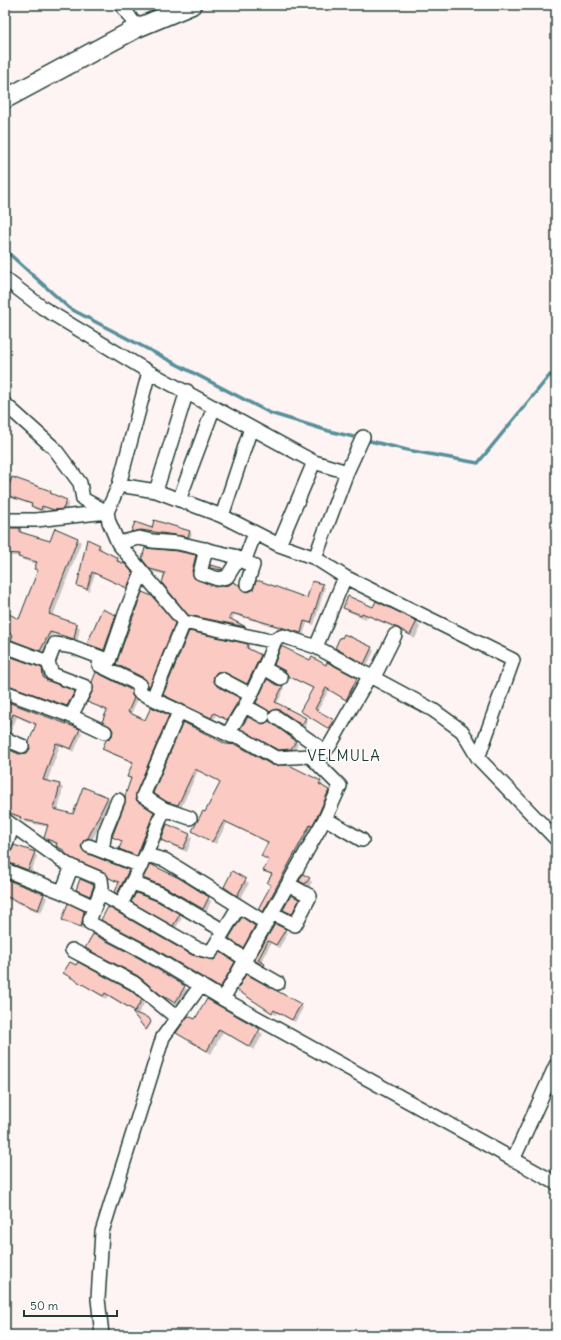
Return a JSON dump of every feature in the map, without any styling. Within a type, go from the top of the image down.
[{"type":"street","points":[[122,5],[137,28]]},
{"type":"street","points":[[5,99],[137,28],[192,5]]},
{"type":"street","points":[[5,279],[43,308],[149,372],[187,391],[314,462],[347,472]]},
{"type":"street","points":[[149,372],[119,485],[107,512],[109,522],[118,543],[184,622],[271,641],[283,636],[316,647],[433,710],[462,731],[478,758],[556,839]]},
{"type":"street","points":[[156,491],[187,391]]},
{"type":"street","points":[[5,404],[54,448],[80,482],[83,499],[107,512]]},
{"type":"street","points":[[180,500],[214,407]]},
{"type":"street","points":[[222,516],[251,428]]},
{"type":"street","points":[[315,558],[347,472],[363,437]]},
{"type":"street","points":[[279,545],[314,462]]},
{"type":"street","points":[[119,485],[156,491],[222,516],[279,545],[315,558],[345,577],[513,660],[478,758]]},
{"type":"street","points":[[5,520],[36,520],[107,512]]},
{"type":"street","points":[[206,549],[200,573],[218,579],[227,578],[234,566],[240,560],[255,533]]},
{"type":"street","points":[[118,543],[139,538],[152,541],[178,542],[206,549],[253,565],[247,584]]},
{"type":"street","points":[[71,716],[76,710],[86,687],[52,674],[48,662],[55,644],[73,647],[109,661],[125,614],[142,572]]},
{"type":"street","points":[[316,647],[345,577]]},
{"type":"street","points":[[153,698],[184,622]]},
{"type":"street","points":[[316,762],[330,745],[395,635]]},
{"type":"street","points":[[274,640],[264,668],[245,706],[270,717],[325,751]]},
{"type":"street","points":[[5,646],[48,662]]},
{"type":"street","points":[[102,658],[99,666],[140,685],[139,692],[228,734],[240,737],[276,758],[310,756],[340,786],[326,819],[223,999]]},
{"type":"street","points":[[264,668],[280,678]]},
{"type":"street","points":[[221,679],[250,695]]},
{"type":"street","points":[[5,692],[71,716],[105,732]]},
{"type":"street","points":[[180,712],[143,796],[164,809],[190,818]]},
{"type":"street","points":[[228,734],[241,712]]},
{"type":"street","points":[[5,739],[22,746]]},
{"type":"street","points":[[102,851],[105,832],[118,800]]},
{"type":"street","points":[[121,904],[144,860],[164,809]]},
{"type":"street","points":[[326,819],[362,840]]},
{"type":"street","points":[[5,847],[9,823],[72,866],[101,879],[103,883],[90,923],[143,951],[223,999],[556,1183]]},
{"type":"street","points":[[89,846],[102,851],[144,860],[165,860],[240,906],[269,918],[295,925],[310,896],[288,884]]},
{"type":"street","points":[[62,892],[72,866]]},
{"type":"street","points":[[5,870],[62,892],[94,907]]},
{"type":"street","points":[[133,883],[161,894],[221,936],[244,961],[278,982]]},
{"type":"street","points":[[100,893],[196,948],[211,952],[240,906]]},
{"type":"street","points":[[72,950],[134,983],[177,1018]]},
{"type":"street","points":[[102,1335],[98,1299],[102,1232],[163,1037],[200,986]]},
{"type":"street","points":[[513,1160],[556,1065]]},
{"type":"building","points":[[12,477],[51,491],[50,493],[67,500],[63,509],[54,510],[42,506],[41,510],[31,506],[32,504],[6,495]]},
{"type":"building","points":[[154,520],[190,531],[188,537],[141,530],[131,532],[135,522],[152,528]]},
{"type":"building","points":[[8,528],[20,528],[20,532],[50,541],[55,528],[78,538],[49,614],[77,624],[74,639],[50,632],[40,651],[11,640],[13,635],[5,631],[5,612],[19,619],[38,570],[34,569],[37,562],[18,557],[19,554],[5,553]]},
{"type":"building","points":[[87,539],[100,545],[98,548],[118,558],[117,561],[125,564],[133,573],[127,588],[92,572],[87,589],[77,586]]},
{"type":"building","points":[[145,548],[177,551],[196,555],[192,571],[194,578],[215,587],[229,585],[233,582],[239,585],[244,591],[248,592],[253,590],[256,581],[260,581],[307,598],[312,581],[323,584],[311,623],[304,621],[301,633],[232,613],[229,618],[246,627],[188,615],[162,583],[165,573],[150,569],[142,559]]},
{"type":"building","points":[[210,565],[222,568],[222,570],[210,568]]},
{"type":"building","points":[[142,592],[152,596],[175,623],[149,688],[144,678],[116,664]]},
{"type":"building","points":[[348,596],[373,607],[376,601],[417,621],[410,635],[398,628],[362,613],[361,615],[343,608]]},
{"type":"building","points":[[102,609],[116,615],[104,650],[87,644]]},
{"type":"building","points":[[189,631],[248,644],[247,648],[261,655],[247,684],[224,672],[217,672],[214,676],[213,680],[217,686],[240,698],[227,720],[214,713],[211,718],[163,695]]},
{"type":"building","points":[[344,634],[372,647],[364,664],[335,648],[340,637],[342,638]]},
{"type":"building","points":[[281,646],[310,660],[312,657],[326,665],[327,662],[357,678],[346,700],[326,688],[315,709],[334,720],[329,729],[300,711],[313,688],[288,676],[285,671],[274,665]]},
{"type":"building","points":[[6,655],[42,668],[43,677],[46,680],[75,691],[67,706],[5,684]]},
{"type":"building","points":[[96,672],[131,690],[134,698],[128,712],[145,720],[151,707],[169,715],[136,793],[136,800],[154,812],[137,856],[119,849],[122,841],[112,837],[125,803],[125,796],[131,778],[127,777],[133,762],[102,749],[106,740],[112,736],[113,731],[111,727],[102,722],[107,710],[87,702],[93,690],[92,682]]},
{"type":"building","points":[[267,679],[277,685],[283,686],[275,702],[306,718],[302,725],[280,710],[276,709],[270,712],[256,703]]},
{"type":"building","points":[[5,701],[80,729],[71,749],[56,743],[43,780],[60,784],[54,809],[73,814],[83,787],[108,797],[88,838],[84,840],[81,847],[86,853],[129,870],[117,894],[115,892],[119,882],[109,878],[104,872],[71,858],[64,852],[65,851],[56,846],[57,843],[44,838],[48,825],[20,819],[21,817],[5,811],[5,748],[19,754],[27,753],[30,749],[29,742],[36,724],[13,714],[7,731],[5,731]]},
{"type":"building","points":[[248,717],[263,724],[269,721],[296,741],[291,749],[278,750],[240,729]]},
{"type":"building","points":[[183,722],[226,744],[237,745],[272,765],[289,765],[321,781],[319,784],[329,790],[312,826],[310,825],[263,912],[258,909],[271,885],[267,883],[272,874],[263,871],[269,860],[261,856],[268,842],[224,821],[212,842],[192,831],[203,811],[205,812],[220,783],[219,781],[195,769],[178,805],[167,802],[153,793]]},
{"type":"building","points":[[167,824],[190,834],[183,849],[161,840]]},
{"type":"building","points":[[14,845],[35,852],[28,870],[7,862]]},
{"type":"building","points":[[150,864],[179,878],[209,897],[203,909],[165,887],[143,878]]},
{"type":"building","points":[[232,871],[246,879],[237,896],[224,887]]},
{"type":"building","points":[[303,874],[310,878],[305,884],[299,881]]},
{"type":"building","points":[[5,879],[44,894],[38,910],[5,896]]},
{"type":"building","points":[[80,879],[94,885],[90,896],[76,890]]},
{"type":"building","points":[[136,893],[157,901],[180,914],[173,926],[131,902]]},
{"type":"building","points":[[291,895],[299,899],[292,914],[283,910]]},
{"type":"building","points":[[68,903],[84,911],[81,927],[62,920]]},
{"type":"building","points":[[108,907],[192,955],[214,960],[220,952],[235,962],[220,988],[147,944],[101,920]]},
{"type":"building","points":[[242,917],[255,926],[243,948],[229,938]]},
{"type":"building","points":[[275,924],[286,929],[276,945],[268,941],[258,960],[265,964],[264,966],[254,960]]},
{"type":"building","points":[[93,934],[139,958],[185,986],[175,1003],[161,995],[138,976],[85,948]]},
{"type":"building","points":[[70,962],[76,965],[78,962],[130,990],[142,1000],[135,1011],[105,993],[103,996],[63,973]]},
{"type":"building","points":[[246,974],[301,1004],[292,1020],[274,1010],[272,1013],[237,990]]},
{"type":"building","points":[[207,999],[260,1029],[250,1047],[219,1029],[207,1051],[176,1033],[188,1016],[195,1019]]},
{"type":"building","points":[[132,1012],[149,1018],[151,1022],[146,1030]]},
{"type":"waterway","points":[[5,250],[69,308],[270,413],[329,431],[407,450],[478,463],[550,375],[556,377]]},
{"type":"district","name":"VELMULA","points":[[344,755]]}]
